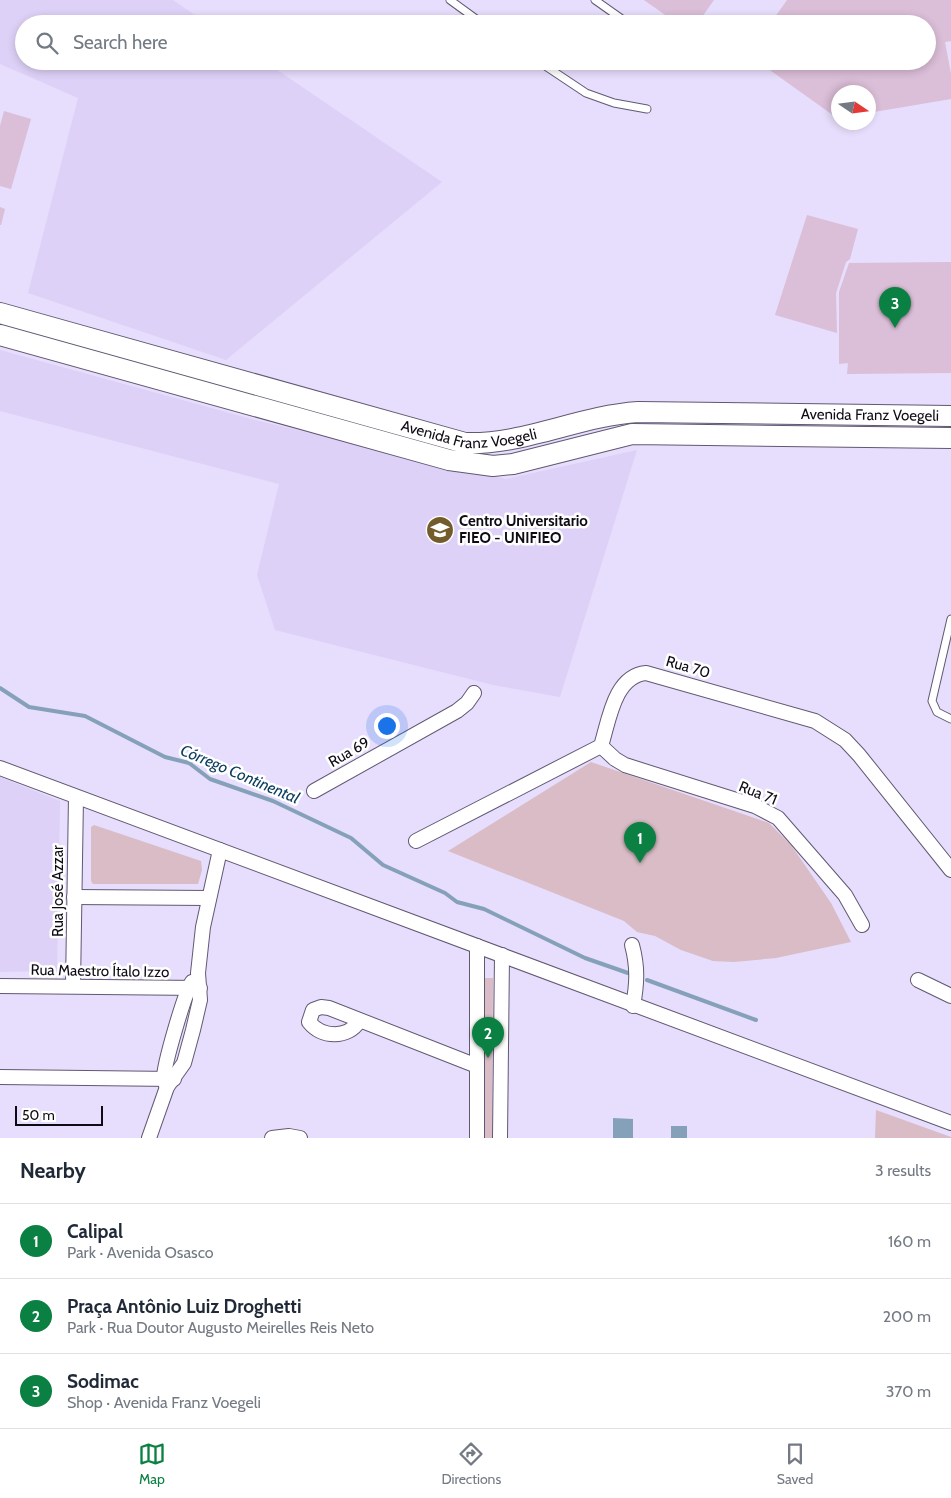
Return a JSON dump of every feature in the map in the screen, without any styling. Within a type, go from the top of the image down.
[{"type":"main road","name":"Avenida Franz Voegeli","points":[[0,312],[465,443],[503,441],[619,414],[951,416]]},
{"type":"main road","name":"Avenida Franz Voegeli","points":[[0,335],[449,460],[496,465],[523,462],[623,436],[683,434],[951,438]]},
{"type":"main road","points":[[683,434],[715,429],[727,421],[731,414]]},
{"type":"main road","points":[[496,465],[503,441],[523,462]]},
{"type":"street","name":"Rua 70","points":[[601,746],[620,688],[625,682],[639,674],[658,675],[815,721],[845,740],[859,755],[951,870]]},
{"type":"street","name":"Rua 69","points":[[314,791],[456,711],[467,703],[474,693]]},
{"type":"street","points":[[416,841],[601,746]]},
{"type":"street","name":"Rua 71","points":[[601,746],[615,760],[625,765],[755,806],[778,818],[845,895],[862,925]]},
{"type":"street","points":[[0,768],[502,955],[633,1006],[951,1123]]},
{"type":"street","name":"Rua José Azzar","points":[[73,986],[76,797]]},
{"type":"street","points":[[149,1138],[168,1082],[184,1063],[198,1012],[194,988],[209,898],[220,850]]},
{"type":"street","points":[[74,897],[209,898]]},
{"type":"street","points":[[632,945],[637,965],[633,1006]]},
{"type":"street","points":[[477,1138],[478,946]]},
{"type":"street","points":[[500,1138],[502,955]]},
{"type":"street","points":[[918,980],[951,996]]},
{"type":"street","name":"Rua Maestro Ítalo Izzo","points":[[0,986],[194,988]]},
{"type":"street","points":[[359,1021],[477,1066]]},
{"type":"street","points":[[0,1078],[168,1082]]},
{"type":"street","points":[[272,1138],[289,1136],[300,1138]]},
{"type":"lane","points":[[450,0],[471,15]]},
{"type":"lane","points":[[595,0],[616,15]]},
{"type":"lane","points":[[552,70],[586,93],[614,103],[647,109]]},
{"type":"lane","points":[[951,620],[932,701],[937,712],[951,719]]},
{"type":"shaded area","points":[[0,0],[173,0],[195,15],[15,15],[15,70],[277,70],[442,182],[226,360],[28,293],[78,98],[0,64]]},
{"type":"shaded area","name":"Centro Universitario FIEO - UNIFIEO","points":[[0,350],[259,421],[506,479],[637,450],[560,697],[493,685],[275,630],[257,575],[279,484],[0,411]]},
{"type":"shaded area","points":[[591,762],[769,823],[791,845],[831,903],[851,942],[776,958],[734,962],[713,961],[681,950],[655,936],[637,932],[624,921],[448,851]]},
{"type":"shaded area","points":[[0,777],[60,801],[57,971],[0,972]]},
{"type":"shaded area","points":[[94,825],[201,861],[202,870],[198,884],[93,884],[91,881],[91,827]]},
{"type":"shaded area","points":[[485,978],[493,978],[492,1138],[484,1138]]},
{"type":"shaded area","points":[[876,1110],[951,1137],[951,1138],[875,1138]]},
{"type":"water","points":[[613,1118],[633,1119],[633,1138],[613,1138]]},
{"type":"water","points":[[671,1126],[687,1126],[687,1138],[671,1138]]},
{"type":"building","points":[[644,0],[714,0],[703,15],[665,15]]},
{"type":"building","points":[[787,0],[951,0],[951,41],[945,42],[951,74],[951,99],[876,112],[876,85],[831,85],[831,114],[770,70],[936,70],[936,15],[776,15]]},
{"type":"building","points":[[4,111],[31,119],[11,189],[0,186],[0,126]]},
{"type":"building","points":[[0,207],[5,209],[1,225],[0,225]]},
{"type":"building","points":[[807,215],[858,229],[850,259],[846,262],[836,293],[837,333],[775,315]]},
{"type":"building","points":[[951,262],[951,373],[847,374],[848,363],[839,364],[839,292],[849,263]]},
{"type":"waterway","name":"Córrego Continental","points":[[0,688],[29,707],[85,716],[165,757],[189,763],[210,779],[273,801],[351,838],[383,865],[445,893],[457,902],[484,909],[585,958],[628,973]]},
{"type":"waterway","name":"Córrego Continental","points":[[647,980],[756,1020]]},
{"type":"place","name":"Sodimac","points":[[895,328]]},
{"type":"place","name":"Centro Universitario FIEO - UNIFIEO","points":[[440,530]]},
{"type":"place","name":"Calipal","points":[[640,863]]},
{"type":"place","name":"Praça Antônio Luiz Droghetti","points":[[488,1058]]}]
